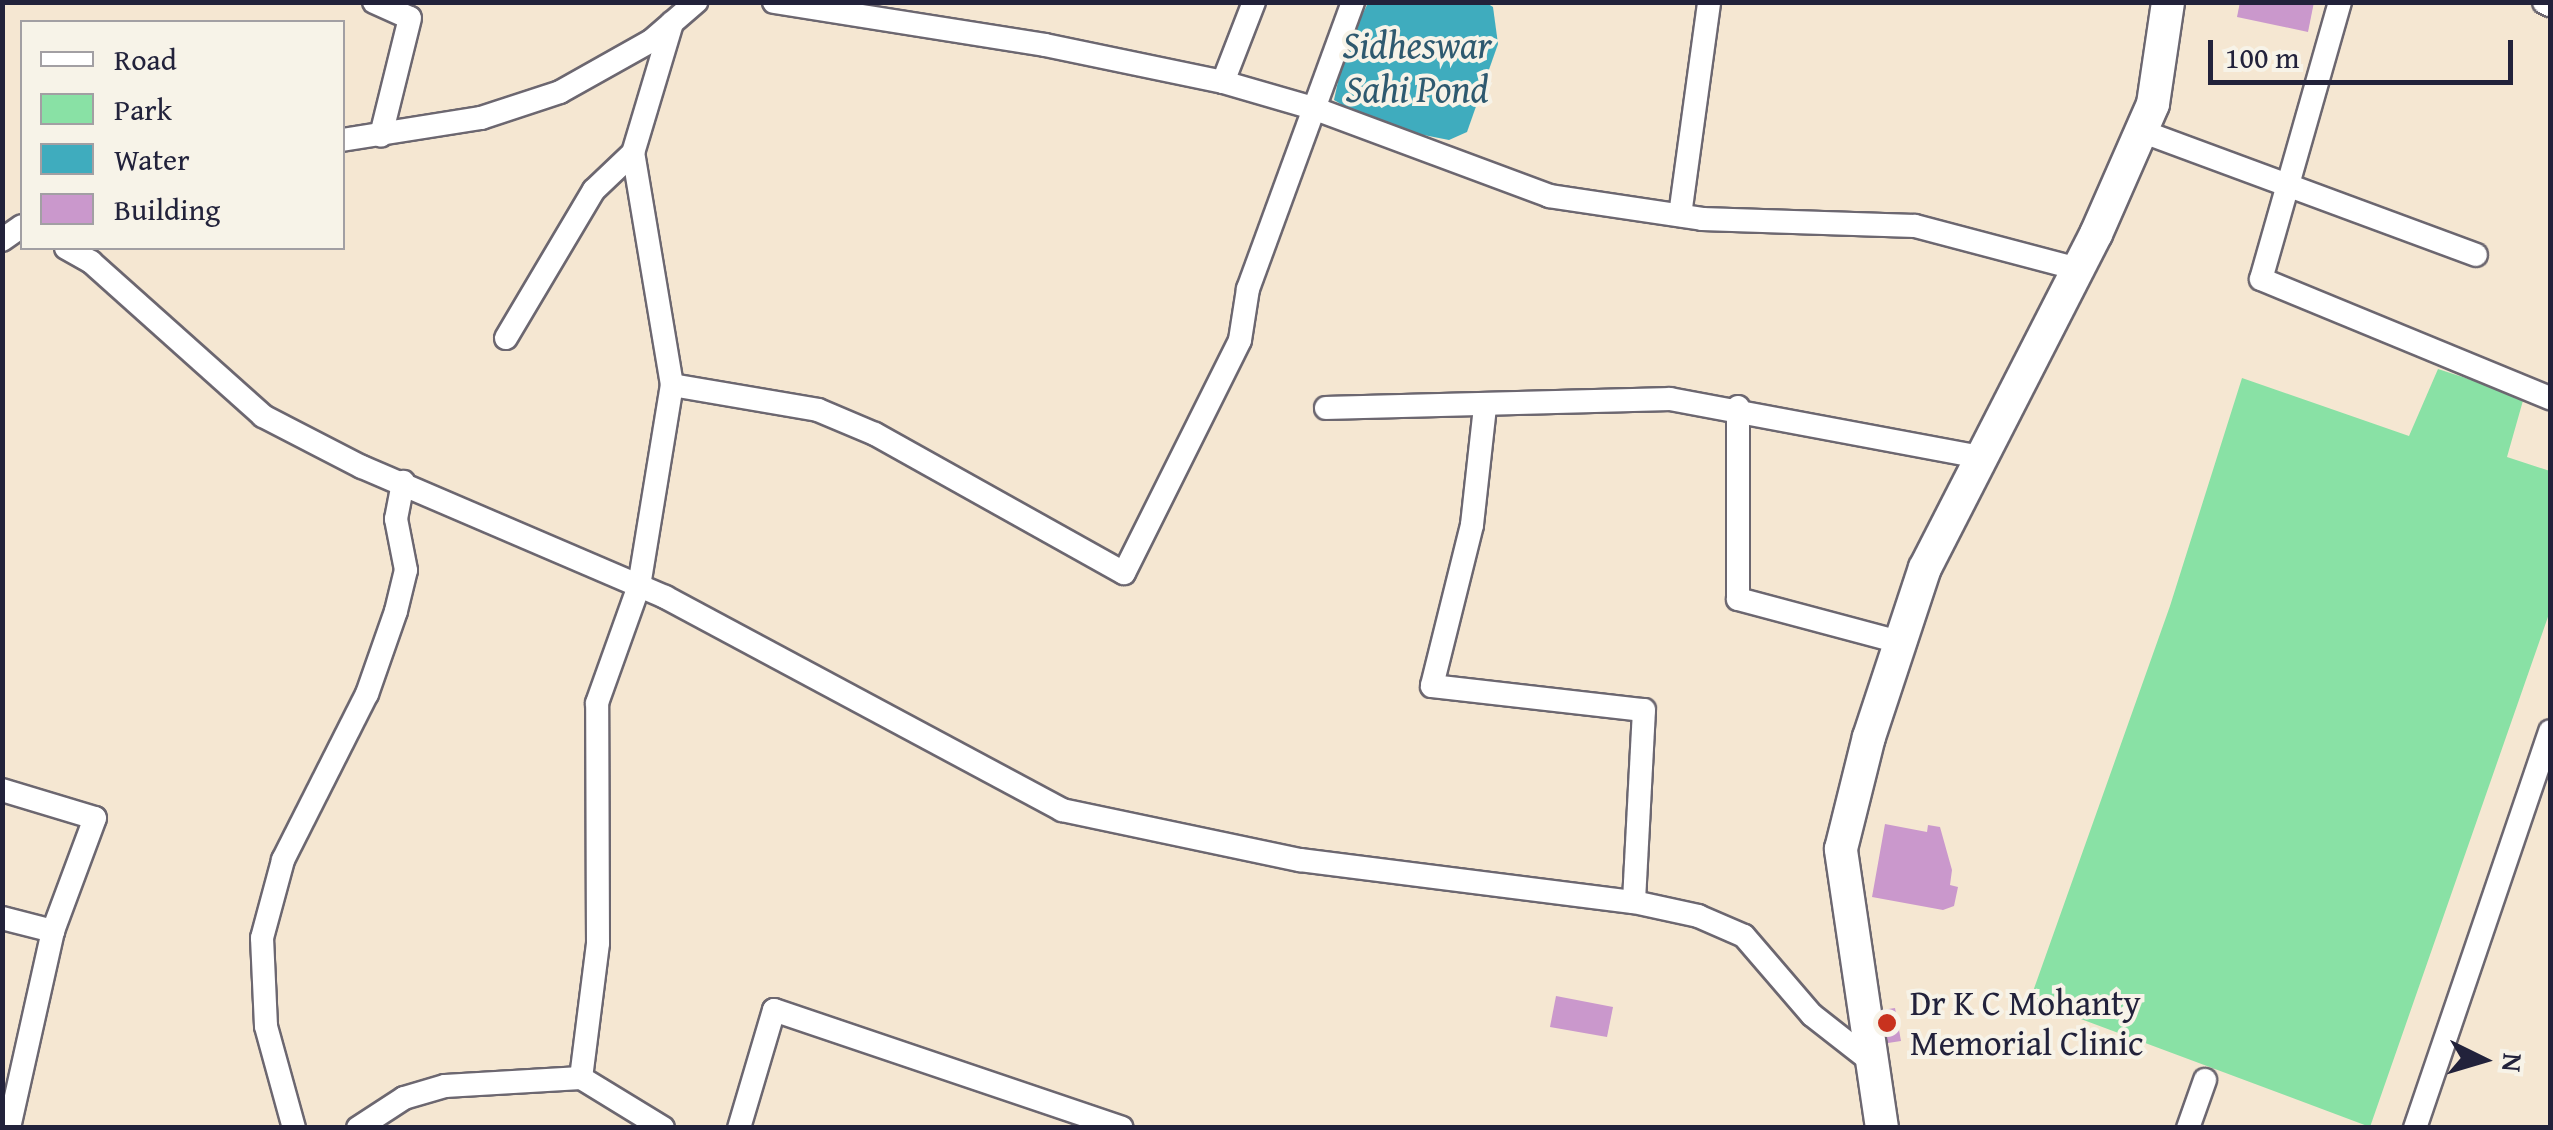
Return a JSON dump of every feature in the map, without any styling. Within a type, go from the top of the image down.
[{"type":"main road","points":[[1882,1128],[1841,849],[1925,568],[2078,269],[2153,104],[2168,2]]},
{"type":"street","points":[[374,2],[412,10],[381,135]]},
{"type":"street","points":[[345,140],[482,118],[560,92],[672,23],[696,2]]},
{"type":"street","points":[[774,2],[1044,45],[1223,82],[1313,108],[1515,186],[1680,216],[1915,226],[2078,269]]},
{"type":"street","points":[[1223,82],[1254,2]]},
{"type":"street","points":[[672,385],[818,410],[875,434],[1124,573],[1240,340],[1248,289],[1353,2]]},
{"type":"street","points":[[1680,216],[1710,2]]},
{"type":"street","points":[[2340,2],[2285,180],[2261,279],[2550,398]]},
{"type":"street","points":[[580,1078],[598,943],[592,758],[598,703],[639,586],[672,385],[633,153],[672,23]]},
{"type":"street","points":[[2141,131],[2285,180],[2476,255]]},
{"type":"street","points":[[506,338],[594,190],[633,153]]},
{"type":"street","points":[[70,250],[91,262],[264,416],[639,586],[1062,810],[1300,860],[1634,902],[1698,916],[1744,936],[1812,1015],[1872,1062]]},
{"type":"street","points":[[1326,408],[1485,407],[1670,398],[1738,407],[1981,457]]},
{"type":"street","points":[[1485,407],[1472,525],[1432,686],[1644,710],[1634,902]]},
{"type":"street","points":[[1738,407],[1738,599],[1900,642]]},
{"type":"street","points":[[294,1128],[266,1026],[262,938],[283,860],[366,694],[396,611],[406,570],[396,519],[403,482]]},
{"type":"street","points":[[2415,1128],[2550,730]]},
{"type":"street","points":[[2,790],[95,818],[53,931],[8,1128]]},
{"type":"street","points":[[2,918],[53,931]]},
{"type":"street","points":[[739,1128],[774,1010],[1122,1128]]},
{"type":"street","points":[[358,1128],[404,1098],[445,1086],[580,1078],[663,1128]]},
{"type":"street","points":[[2188,1128],[2205,1080]]},
{"type":"green space","points":[[2438,369],[2524,397],[2507,457],[2550,471],[2550,611],[2370,1127],[2030,1000],[2170,606],[2242,378],[2409,436]]},
{"type":"water","name":"Sidheswar Sahi Pond","points":[[1485,2],[1493,7],[1498,44],[1467,132],[1449,140],[1378,126],[1334,100],[1345,49],[1368,3]]},
{"type":"building","points":[[2240,2],[2314,2],[2308,32],[2237,17]]},
{"type":"building","points":[[1885,824],[1927,832],[1928,825],[1940,827],[1952,870],[1950,885],[1958,887],[1954,906],[1943,910],[1872,897]]},
{"type":"building","points":[[1556,996],[1613,1007],[1607,1037],[1550,1027]]},
{"type":"building","points":[[1895,1008],[1901,1041],[1875,1045],[1869,1012]]},
{"type":"place","name":"Dr K C Mohanty Memorial Clinic","points":[[1887,1023]]}]
